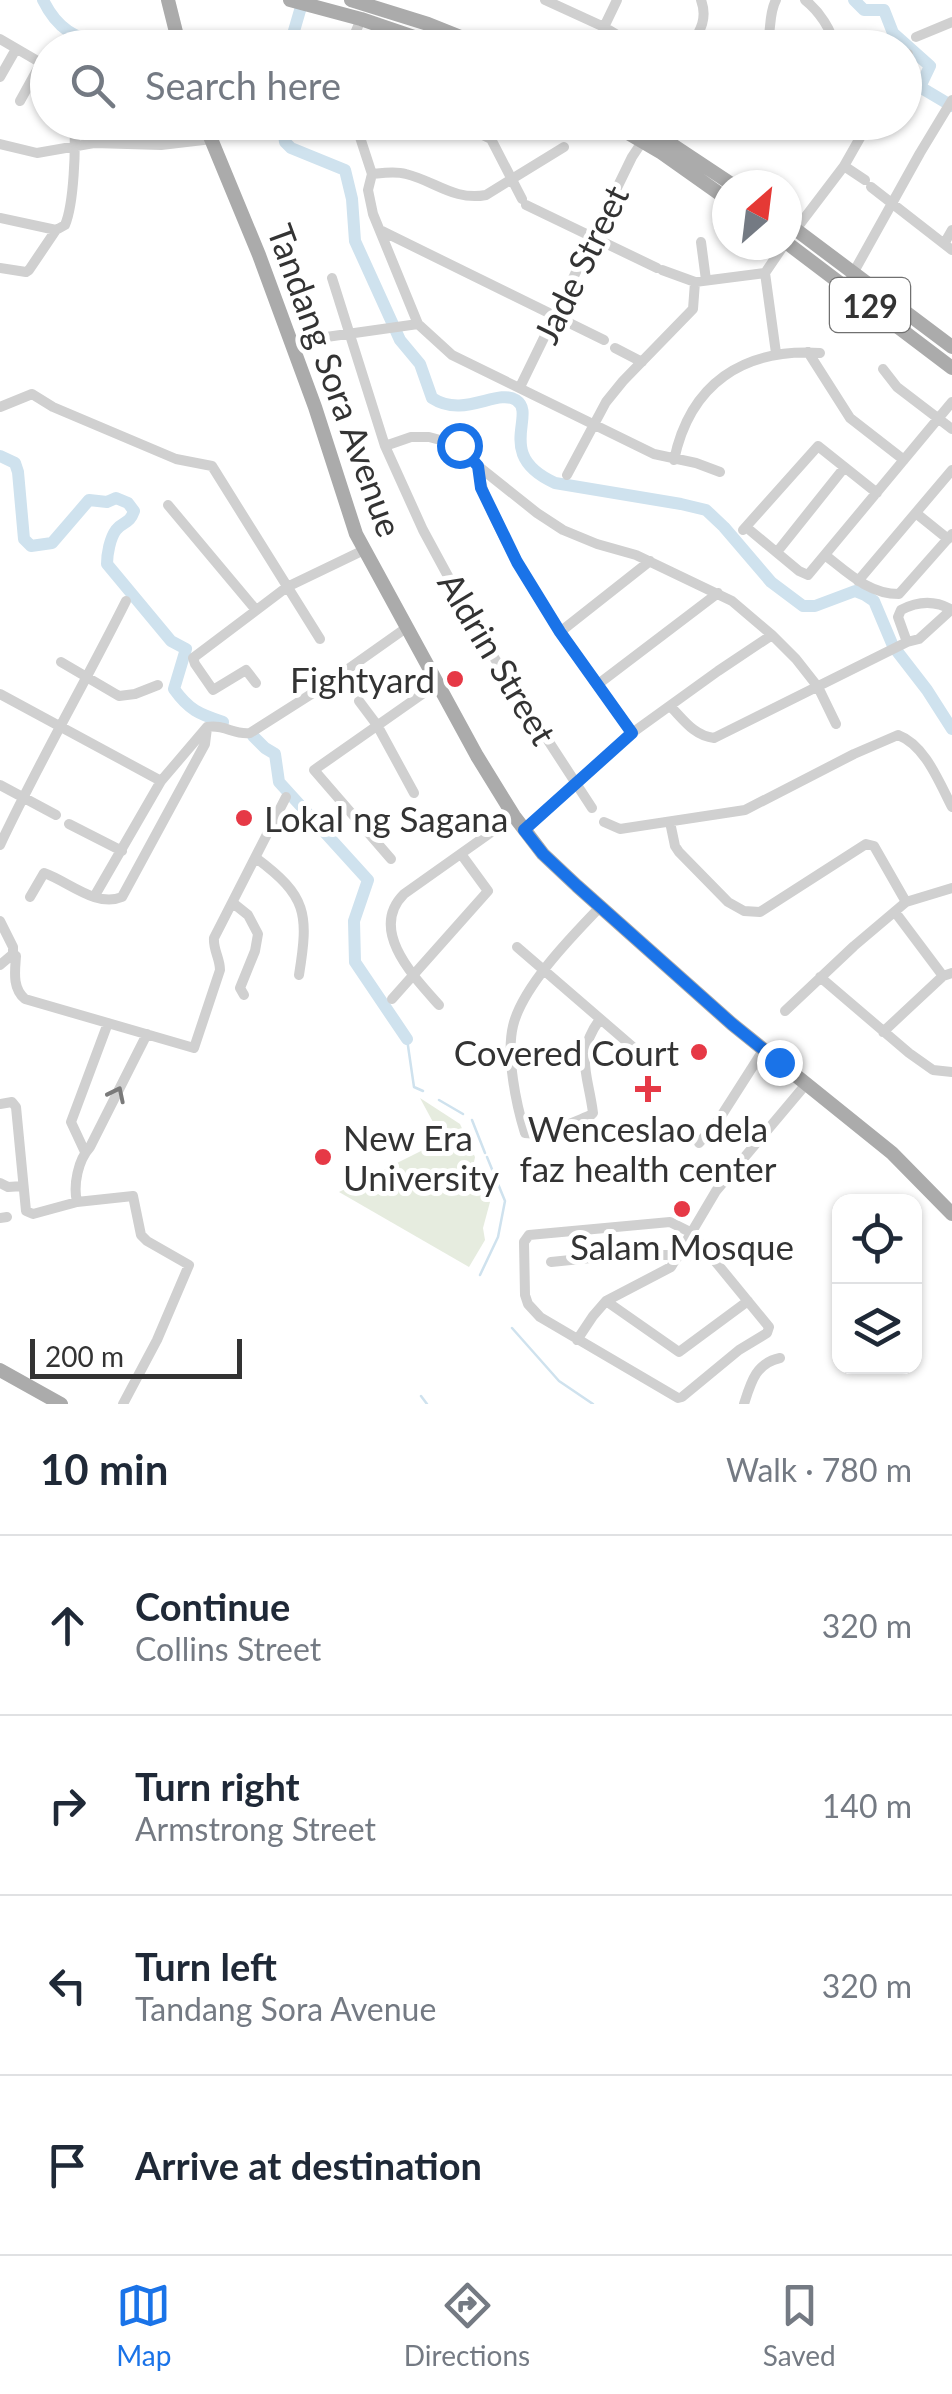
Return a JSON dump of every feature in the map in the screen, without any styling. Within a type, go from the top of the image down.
[{"type":"main road","points":[[168,0],[176,30]]},
{"type":"main road","points":[[290,0],[394,30]]},
{"type":"main road","points":[[359,1],[443,30]]},
{"type":"main road","name":"Tandang Sora Avenue","points":[[213,140],[292,342],[364,550],[514,816],[543,854],[600,907],[723,1016],[906,1166],[952,1214]]},
{"type":"main road","points":[[659,140],[712,185]]},
{"type":"main road","points":[[687,161],[712,174]]},
{"type":"main road","name":"129","points":[[802,246],[952,347]]},
{"type":"main road","name":"129","points":[[850,279],[952,368]]},
{"type":"main road","points":[[0,1370],[61,1404]]},
{"type":"street","points":[[545,0],[609,30]]},
{"type":"street","points":[[604,27],[617,0]]},
{"type":"street","points":[[701,0],[705,12],[702,30]]},
{"type":"street","points":[[770,30],[776,0]]},
{"type":"street","points":[[805,0],[829,30]]},
{"type":"street","points":[[357,30],[362,19]]},
{"type":"street","points":[[922,34],[952,22]]},
{"type":"street","points":[[0,40],[30,56]]},
{"type":"street","points":[[0,78],[16,48]]},
{"type":"street","points":[[20,101],[30,86]]},
{"type":"street","points":[[850,279],[952,100]]},
{"type":"street","points":[[0,268],[29,270],[69,214],[75,140]]},
{"type":"street","points":[[0,144],[37,154],[94,143],[161,145],[197,140]]},
{"type":"street","points":[[361,140],[372,174],[368,190],[374,214],[418,324],[452,354],[654,454],[720,472]]},
{"type":"street","points":[[491,140],[524,202],[593,237],[660,269],[700,281],[766,272]]},
{"type":"street","name":"Jade Street","points":[[520,387],[638,140]]},
{"type":"street","points":[[802,218],[844,166],[857,140]]},
{"type":"street","points":[[372,174],[409,174],[472,198],[486,195],[564,148]]},
{"type":"street","points":[[844,166],[948,247],[952,230]]},
{"type":"street","points":[[0,218],[60,228]]},
{"type":"street","points":[[381,231],[604,340]]},
{"type":"street","points":[[567,475],[606,402],[694,307],[700,281],[701,242]]},
{"type":"street","points":[[773,260],[766,272],[776,353]]},
{"type":"street","name":"Aldrin Street","points":[[332,278],[385,446],[423,530],[464,608],[592,808]]},
{"type":"street","points":[[292,342],[418,324]]},
{"type":"street","points":[[615,348],[642,362]]},
{"type":"street","points":[[674,460],[685,422],[708,390],[739,366],[776,353],[814,352],[850,418],[904,460]]},
{"type":"street","points":[[883,369],[897,387],[952,429]]},
{"type":"street","points":[[0,407],[32,394],[54,408],[176,459],[214,468],[320,638]]},
{"type":"street","points":[[877,493],[818,446],[744,528],[809,575],[825,555],[877,493],[952,402]]},
{"type":"street","points":[[385,446],[430,437],[459,445],[478,466],[564,530],[650,561],[732,600],[796,659],[818,687],[836,724]]},
{"type":"street","points":[[478,466],[491,513],[517,562],[560,632],[632,733]]},
{"type":"street","points":[[776,552],[844,468]]},
{"type":"street","points":[[858,581],[952,470]]},
{"type":"street","points":[[168,505],[256,610]]},
{"type":"street","points":[[825,555],[879,593],[902,592],[950,536],[917,514]]},
{"type":"street","points":[[256,683],[246,670],[213,690],[194,658],[287,587],[364,550]]},
{"type":"street","points":[[560,632],[650,561]]},
{"type":"street","points":[[598,684],[718,594]]},
{"type":"street","points":[[0,845],[126,601]]},
{"type":"street","points":[[670,706],[696,732],[714,738],[920,639],[952,610],[940,604],[921,603],[901,610],[898,647]]},
{"type":"street","points":[[94,898],[161,781],[208,727],[223,726],[237,734],[250,733],[406,628]]},
{"type":"street","points":[[524,830],[632,733],[772,634]]},
{"type":"street","points":[[61,662],[119,696],[158,685]]},
{"type":"street","points":[[390,859],[314,770],[438,683]]},
{"type":"street","points":[[0,694],[161,781]]},
{"type":"street","points":[[359,700],[414,793]]},
{"type":"street","points":[[30,897],[44,873],[94,898],[122,897],[205,744],[208,727]]},
{"type":"street","points":[[604,822],[620,828],[745,810],[898,736],[913,743],[952,806]]},
{"type":"street","points":[[0,786],[56,815]]},
{"type":"street","points":[[1,927],[16,956],[19,994],[31,1002],[194,1048],[220,970],[214,938],[286,798]]},
{"type":"street","points":[[439,1006],[396,950],[390,928],[395,903],[514,816]]},
{"type":"street","points":[[670,822],[680,852],[728,902],[744,910],[760,912],[866,844],[874,846],[906,902]]},
{"type":"street","points":[[69,824],[122,851]]},
{"type":"street","points":[[392,999],[488,892],[461,854]]},
{"type":"street","points":[[256,858],[296,894],[304,920],[299,975]]},
{"type":"street","points":[[785,1011],[906,902],[952,888]]},
{"type":"street","points":[[232,903],[248,916],[259,938],[240,987],[244,995]]},
{"type":"street","points":[[600,907],[544,970],[522,1004],[512,1030],[512,1068],[524,1132],[530,1135],[591,1116],[584,1050],[600,1019]]},
{"type":"street","points":[[883,1032],[947,975],[895,912]]},
{"type":"street","points":[[517,947],[641,1054]]},
{"type":"street","points":[[0,965],[13,954]]},
{"type":"street","points":[[820,976],[933,1070],[952,1072]]},
{"type":"street","points":[[85,1152],[72,1122],[108,1022]]},
{"type":"street","points":[[77,1202],[78,1173],[85,1152],[146,1034]]},
{"type":"street","points":[[699,1143],[764,1050]]},
{"type":"street","points":[[577,1340],[606,1301],[665,1271],[716,1191],[807,1083]]},
{"type":"street","points":[[0,1104],[16,1105],[26,1211],[33,1214],[77,1202],[133,1196],[141,1235],[189,1265],[157,1340],[123,1404]]},
{"type":"street","points":[[0,1184],[23,1186]]},
{"type":"street","points":[[670,1222],[692,1233],[769,1330],[682,1397],[540,1318],[528,1304],[524,1242],[532,1234],[670,1222]]},
{"type":"street","points":[[551,1262],[620,1255],[676,1258]]},
{"type":"street","points":[[606,1301],[679,1352],[748,1300]]},
{"type":"street","points":[[744,1404],[757,1371],[780,1358]]},
{"type":"shaded area","points":[[420,1098],[460,1124],[475,1157],[473,1167],[490,1202],[483,1228],[485,1240],[469,1267],[339,1192],[427,1148],[431,1156],[447,1148]]},
{"type":"waterway","points":[[43,0],[67,30]]},
{"type":"waterway","points":[[294,30],[303,0]]},
{"type":"waterway","points":[[854,0],[864,10],[884,10],[892,30]]},
{"type":"waterway","points":[[922,59],[930,66],[922,83]]},
{"type":"waterway","points":[[922,88],[952,106]]},
{"type":"waterway","points":[[285,140],[291,148],[345,170],[355,241],[400,340],[420,364],[432,398],[456,405],[508,397],[516,400],[523,415],[521,448],[536,472],[555,483],[706,510],[771,582],[803,606],[815,606],[855,591],[865,595],[874,601],[893,646],[952,729]]},
{"type":"waterway","points":[[0,456],[15,463],[24,539],[31,546],[52,543],[89,500],[107,502],[116,498],[128,503],[134,511],[114,533],[107,564],[171,641],[186,649],[174,689],[195,710],[223,722]]},
{"type":"waterway","points":[[253,736],[275,754],[279,782],[368,880],[354,921],[355,962],[407,1039]]},
{"type":"waterway","points":[[407,1039],[414,1087],[423,1091]]},
{"type":"waterway","points":[[439,1100],[463,1114]]},
{"type":"waterway","points":[[472,1120],[485,1153]]},
{"type":"waterway","points":[[480,1275],[498,1237],[505,1201],[487,1157]]},
{"type":"waterway","points":[[512,1328],[559,1381],[593,1404]]},
{"type":"waterway","points":[[421,1396],[427,1404]]},
{"type":"place","name":"Fightyard","points":[[455,679]]},
{"type":"place","name":"Lokal ng Sagana","points":[[244,818]]},
{"type":"place","name":"Covered Court","points":[[699,1052]]},
{"type":"place","name":"Wenceslao dela faz health center","points":[[648,1089]]},
{"type":"place","name":"New Era University","points":[[323,1157]]},
{"type":"place","name":"Salam Mosque","points":[[682,1209]]},
{"type":"route","points":[[459,445],[478,466],[491,513],[517,562],[560,632],[632,733],[524,830],[577,886],[779,1062]]}]
